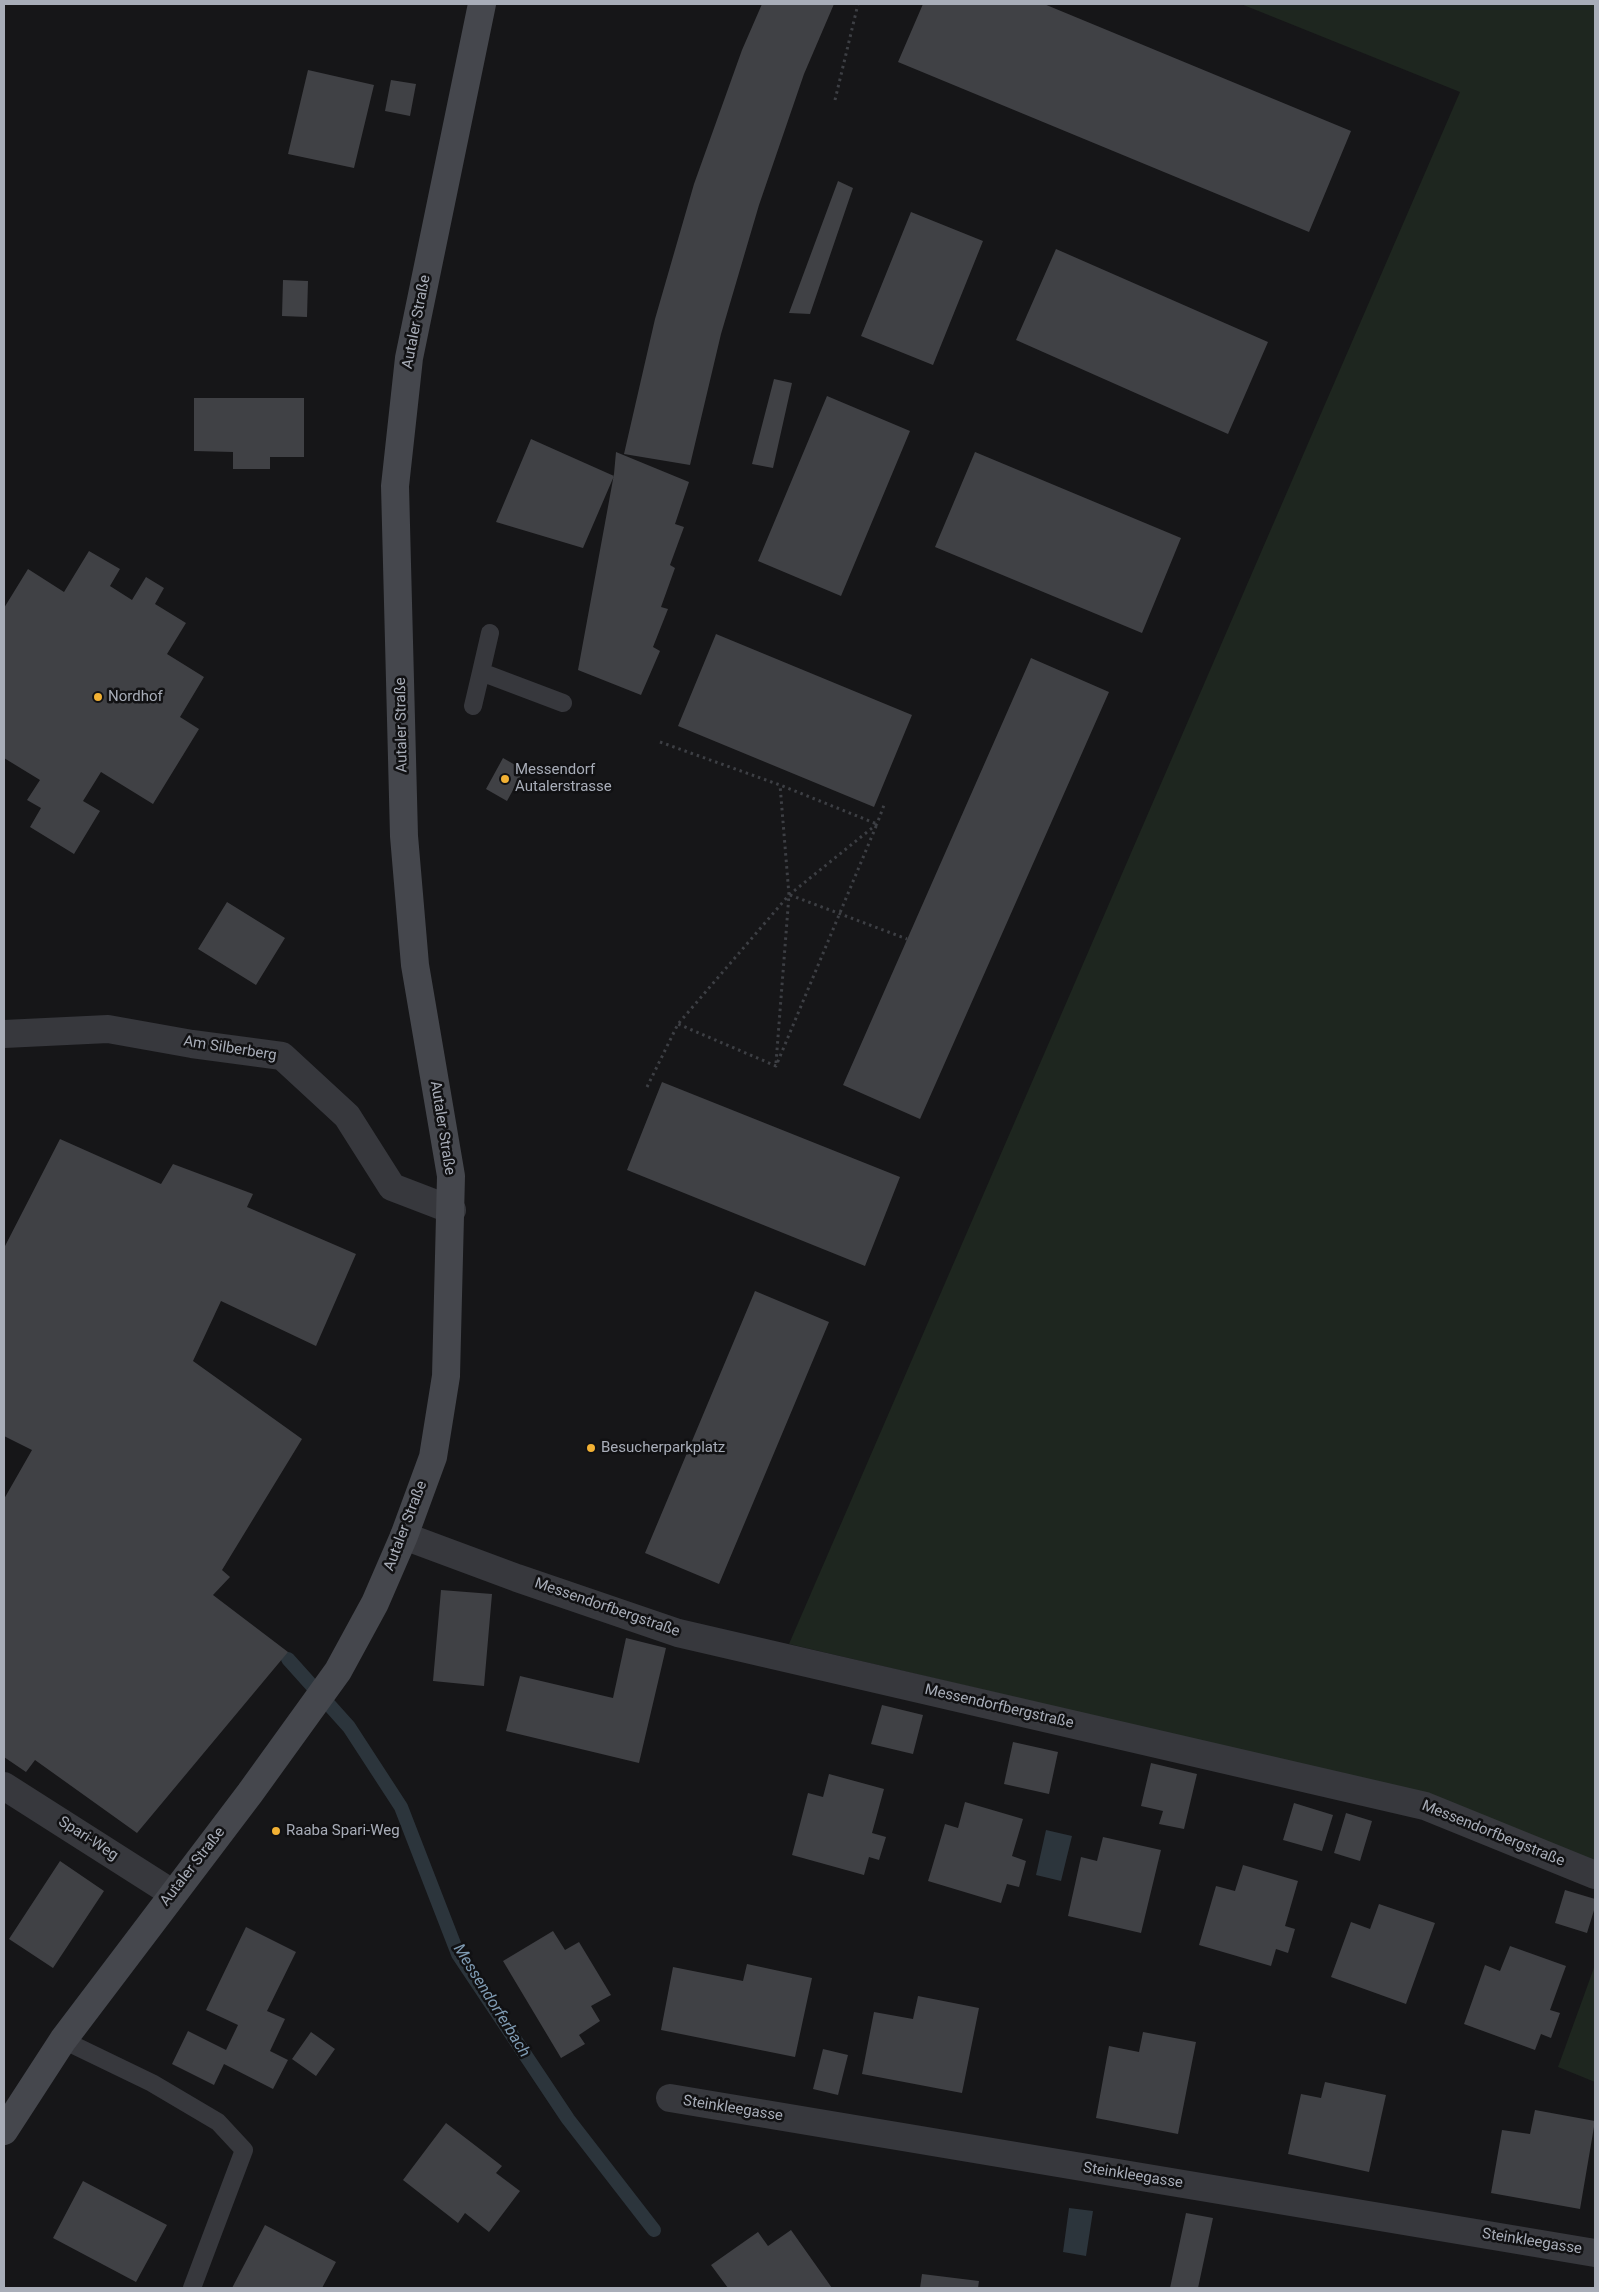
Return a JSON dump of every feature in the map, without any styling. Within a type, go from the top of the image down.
[{"type":"main road","name":"Autaler Straße","points":[[4,2131],[63,2040],[172,1893],[250,1793],[338,1672],[375,1603],[404,1536],[432,1457],[446,1376],[452,1210],[451,1176],[415,965],[404,836],[395,486],[409,358],[482,4]]},
{"type":"street","name":"Am Silberberg","points":[[4,1034],[108,1029],[282,1056],[348,1116],[392,1186],[452,1210]]},
{"type":"street","name":"Messendorfbergstraße","points":[[404,1536],[517,1578],[678,1633],[1425,1806],[1595,1875]]},
{"type":"street","name":"Spari-Weg","points":[[4,1786],[172,1893]]},
{"type":"street","name":"Steinkleegasse","points":[[670,2098],[1595,2253]]},
{"type":"lane","points":[[473,706],[490,633]]},
{"type":"lane","points":[[480,672],[563,702]]},
{"type":"lane","points":[[63,2040],[152,2084],[218,2122],[244,2150],[192,2288]]},
{"type":"path","points":[[835,100],[858,4]]},
{"type":"path","points":[[660,742],[780,785],[877,824]]},
{"type":"path","points":[[776,1066],[789,895],[780,785]]},
{"type":"path","points":[[776,1066],[842,913],[884,805]]},
{"type":"path","points":[[647,1087],[678,1024],[789,895],[877,824]]},
{"type":"path","points":[[789,895],[842,913],[907,939]]},
{"type":"path","points":[[678,1024],[776,1066]]},
{"type":"shaded area","points":[[1241,4],[1595,4],[1595,1863],[1433,1796],[789,1644],[1460,92]]},
{"type":"shaded area","points":[[1046,1830],[1072,1836],[1061,1881],[1036,1875]]},
{"type":"shaded area","points":[[1595,1965],[1595,2082],[1558,2067]]},
{"type":"shaded area","points":[[1069,2208],[1093,2211],[1086,2256],[1063,2252]]},
{"type":"building","points":[[762,4],[834,4],[804,74],[759,205],[721,334],[690,465],[624,454],[655,319],[694,184],[742,50]]},
{"type":"building","points":[[923,4],[1044,4],[1351,131],[1309,232],[898,62]]},
{"type":"building","points":[[308,70],[374,85],[354,168],[288,154]]},
{"type":"building","points":[[391,80],[416,84],[410,116],[385,111]]},
{"type":"building","points":[[838,181],[853,188],[810,314],[789,313]]},
{"type":"building","points":[[911,212],[983,241],[933,365],[861,336]]},
{"type":"building","points":[[1056,249],[1268,342],[1228,434],[1016,340]]},
{"type":"building","points":[[283,280],[308,281],[307,317],[282,316]]},
{"type":"building","points":[[774,379],[792,383],[773,468],[752,464]]},
{"type":"building","points":[[827,396],[910,431],[841,596],[758,561]]},
{"type":"building","points":[[194,398],[304,398],[304,457],[270,457],[270,469],[233,469],[233,452],[194,451]]},
{"type":"building","points":[[531,439],[614,476],[583,548],[496,522]]},
{"type":"building","points":[[616,452],[689,482],[675,524],[684,527],[670,565],[675,568],[661,607],[668,609],[653,647],[660,651],[641,695],[578,670],[614,474]]},
{"type":"building","points":[[975,452],[1181,538],[1142,633],[935,547]]},
{"type":"building","name":"Nordhof","points":[[89,551],[120,569],[110,586],[132,600],[146,577],[164,588],[155,604],[186,623],[167,654],[204,677],[180,717],[199,729],[153,804],[101,772],[83,801],[100,811],[74,854],[30,827],[41,808],[27,800],[40,780],[4,758],[4,608],[28,569],[64,592]]},
{"type":"building","points":[[716,634],[912,715],[874,807],[678,726]]},
{"type":"building","points":[[1031,658],[1109,692],[920,1119],[843,1085]]},
{"type":"building","name":"Messendorf Autalerstrasse","points":[[503,758],[524,770],[507,801],[486,789]]},
{"type":"building","points":[[227,902],[285,938],[256,985],[198,949]]},
{"type":"building","points":[[662,1082],[900,1177],[865,1266],[627,1170]]},
{"type":"building","points":[[60,1139],[161,1184],[173,1164],[253,1194],[247,1207],[356,1254],[316,1346],[221,1301],[193,1361],[302,1439],[222,1570],[230,1577],[213,1595],[288,1652],[137,1833],[35,1760],[26,1772],[4,1757],[4,1499],[32,1450],[4,1436],[4,1248]]},
{"type":"building","points":[[755,1291],[829,1322],[719,1584],[645,1553]]},
{"type":"building","points":[[441,1590],[492,1594],[484,1686],[433,1681]]},
{"type":"building","points":[[626,1638],[666,1648],[639,1763],[506,1731],[520,1676],[613,1698]]},
{"type":"building","points":[[882,1705],[923,1715],[913,1754],[871,1744]]},
{"type":"building","points":[[1013,1742],[1058,1752],[1049,1794],[1004,1784]]},
{"type":"building","points":[[1151,1763],[1197,1774],[1184,1829],[1159,1824],[1163,1811],[1141,1806]]},
{"type":"building","points":[[829,1774],[884,1789],[872,1833],[886,1837],[879,1860],[869,1857],[864,1875],[792,1855],[808,1793],[823,1797]]},
{"type":"building","points":[[965,1802],[1023,1819],[1012,1856],[1026,1861],[1019,1887],[1007,1884],[1001,1903],[928,1881],[945,1824],[958,1828]]},
{"type":"building","points":[[1294,1803],[1333,1815],[1322,1851],[1283,1840]]},
{"type":"building","points":[[1346,1813],[1372,1821],[1360,1861],[1334,1853]]},
{"type":"building","points":[[1103,1837],[1161,1850],[1141,1933],[1068,1916],[1081,1857],[1097,1861]]},
{"type":"building","points":[[60,1861],[104,1891],[53,1968],[9,1939]]},
{"type":"building","points":[[1243,1865],[1298,1881],[1285,1926],[1295,1929],[1288,1953],[1276,1949],[1271,1966],[1199,1945],[1216,1886],[1235,1891]]},
{"type":"building","points":[[1565,1890],[1595,1899],[1595,1907],[1587,1933],[1555,1923]]},
{"type":"building","points":[[1379,1904],[1435,1923],[1406,2004],[1331,1977],[1351,1922],[1370,1929]]},
{"type":"building","points":[[246,1927],[296,1952],[267,2011],[285,2019],[270,2051],[288,2060],[273,2089],[224,2064],[214,2085],[172,2064],[188,2031],[226,2050],[238,2025],[206,2010]]},
{"type":"building","points":[[553,1931],[565,1950],[579,1942],[611,1995],[591,2006],[600,2021],[579,2035],[585,2044],[561,2058],[503,1961]]},
{"type":"building","points":[[1510,1946],[1566,1966],[1550,2010],[1560,2013],[1551,2038],[1541,2034],[1535,2050],[1464,2024],[1485,1965],[1500,1971]]},
{"type":"building","points":[[747,1964],[812,1978],[795,2057],[661,2030],[673,1967],[743,1981]]},
{"type":"building","points":[[918,1996],[979,2008],[962,2093],[862,2074],[874,2012],[913,2019]]},
{"type":"building","points":[[311,2032],[335,2049],[316,2076],[292,2059]]},
{"type":"building","points":[[1143,2032],[1196,2042],[1178,2134],[1096,2118],[1109,2046],[1139,2052]]},
{"type":"building","points":[[823,2049],[848,2055],[838,2095],[813,2089]]},
{"type":"building","points":[[1325,2082],[1386,2095],[1369,2172],[1288,2154],[1301,2094],[1321,2098]]},
{"type":"building","points":[[1535,2110],[1595,2121],[1580,2209],[1491,2193],[1502,2130],[1530,2134]]},
{"type":"building","points":[[446,2123],[502,2166],[496,2173],[520,2191],[489,2232],[465,2213],[458,2223],[403,2180]]},
{"type":"building","points":[[83,2181],[167,2225],[136,2282],[53,2238]]},
{"type":"building","points":[[1186,2213],[1213,2218],[1198,2288],[1170,2288]]},
{"type":"building","points":[[265,2225],[336,2262],[322,2288],[232,2288]]},
{"type":"building","points":[[791,2230],[832,2288],[728,2288],[711,2265],[758,2232],[768,2246]]},
{"type":"building","points":[[922,2274],[979,2281],[978,2288],[920,2288]]},
{"type":"waterway","name":"Messendorferbach","points":[[288,1659],[349,1727],[401,1807],[458,1954],[568,2119],[654,2230]]},
{"type":"place","name":"Nordhof","points":[[98,697]]},
{"type":"place","name":"Messendorf Autalerstrasse","points":[[505,779]]},
{"type":"place","name":"Besucherparkplatz","points":[[591,1448]]},
{"type":"place","name":"Raaba Spari-Weg","points":[[276,1831]]}]
